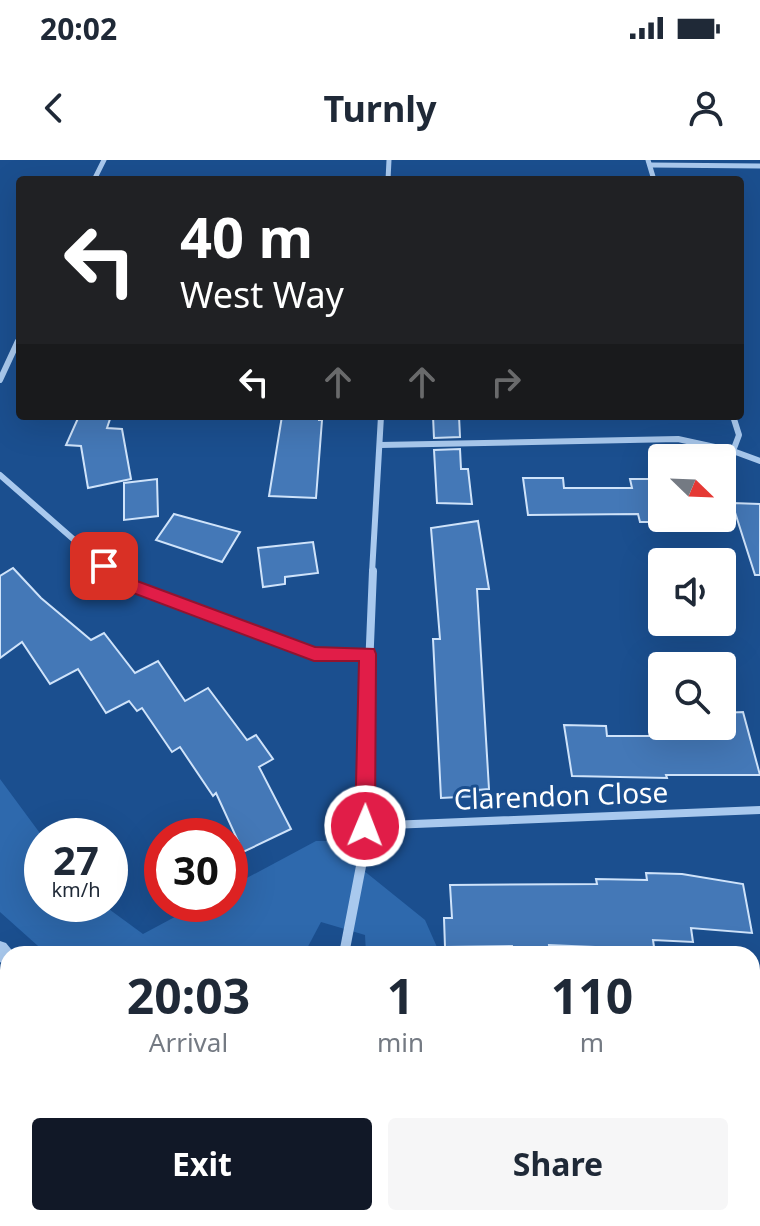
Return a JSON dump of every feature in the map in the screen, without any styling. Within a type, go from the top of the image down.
[{"type":"street","points":[[649,163],[760,166]]},
{"type":"street","points":[[0,380],[16,346]]},
{"type":"street","points":[[344,946],[361,867],[365,826],[368,654],[381,420]]},
{"type":"street","points":[[734,420],[739,435],[736,444]]},
{"type":"street","points":[[380,445],[678,439],[701,444]]},
{"type":"street","points":[[736,452],[760,461]]},
{"type":"street","points":[[0,475],[123,583],[314,654],[368,654]]},
{"type":"street","name":"Clarendon Close","points":[[365,826],[760,810]]},
{"type":"shaded area","points":[[0,779],[29,818],[24,818],[24,922],[127,922],[143,934],[165,922],[248,922],[248,877],[316,841],[327,841],[425,920],[436,946],[366,946],[365,935],[321,922],[308,946],[38,946],[0,912]]},
{"type":"building","points":[[77,420],[110,420],[107,428],[122,429],[131,479],[88,488],[81,446],[66,445]]},
{"type":"building","points":[[281,420],[322,420],[316,498],[269,496]]},
{"type":"building","points":[[433,420],[459,420],[460,437],[434,438]]},
{"type":"building","points":[[460,449],[461,469],[468,469],[472,504],[437,503],[434,450]]},
{"type":"building","points":[[523,478],[563,478],[564,488],[632,488],[630,479],[648,479],[648,522],[640,522],[638,514],[528,515]]},
{"type":"building","points":[[157,479],[158,516],[124,520],[124,483]]},
{"type":"building","points":[[736,503],[760,504],[760,575],[755,575],[736,516]]},
{"type":"building","points":[[174,514],[240,532],[222,562],[156,540]]},
{"type":"building","points":[[478,521],[489,589],[477,589],[489,789],[478,790],[479,796],[441,798],[433,639],[440,639],[431,528]]},
{"type":"building","points":[[313,542],[318,573],[285,577],[285,584],[263,587],[258,548]]},
{"type":"building","points":[[13,568],[41,598],[91,640],[104,633],[135,673],[158,661],[185,701],[208,688],[247,740],[256,735],[273,759],[259,767],[291,829],[248,850],[248,818],[227,818],[216,793],[213,796],[180,747],[172,752],[142,708],[137,711],[129,701],[106,713],[78,669],[50,684],[22,642],[0,658],[0,576]]},
{"type":"building","points":[[736,712],[743,712],[760,775],[666,775],[667,778],[572,776],[564,725],[606,726],[607,736],[648,736],[648,740],[736,740]]},
{"type":"building","points":[[646,873],[682,874],[743,884],[752,933],[691,928],[693,942],[653,940],[654,946],[445,946],[444,918],[452,918],[450,885],[597,884],[596,879],[647,880]]},
{"type":"route","points":[[104,566],[123,583],[314,654],[368,654],[365,826]]}]
